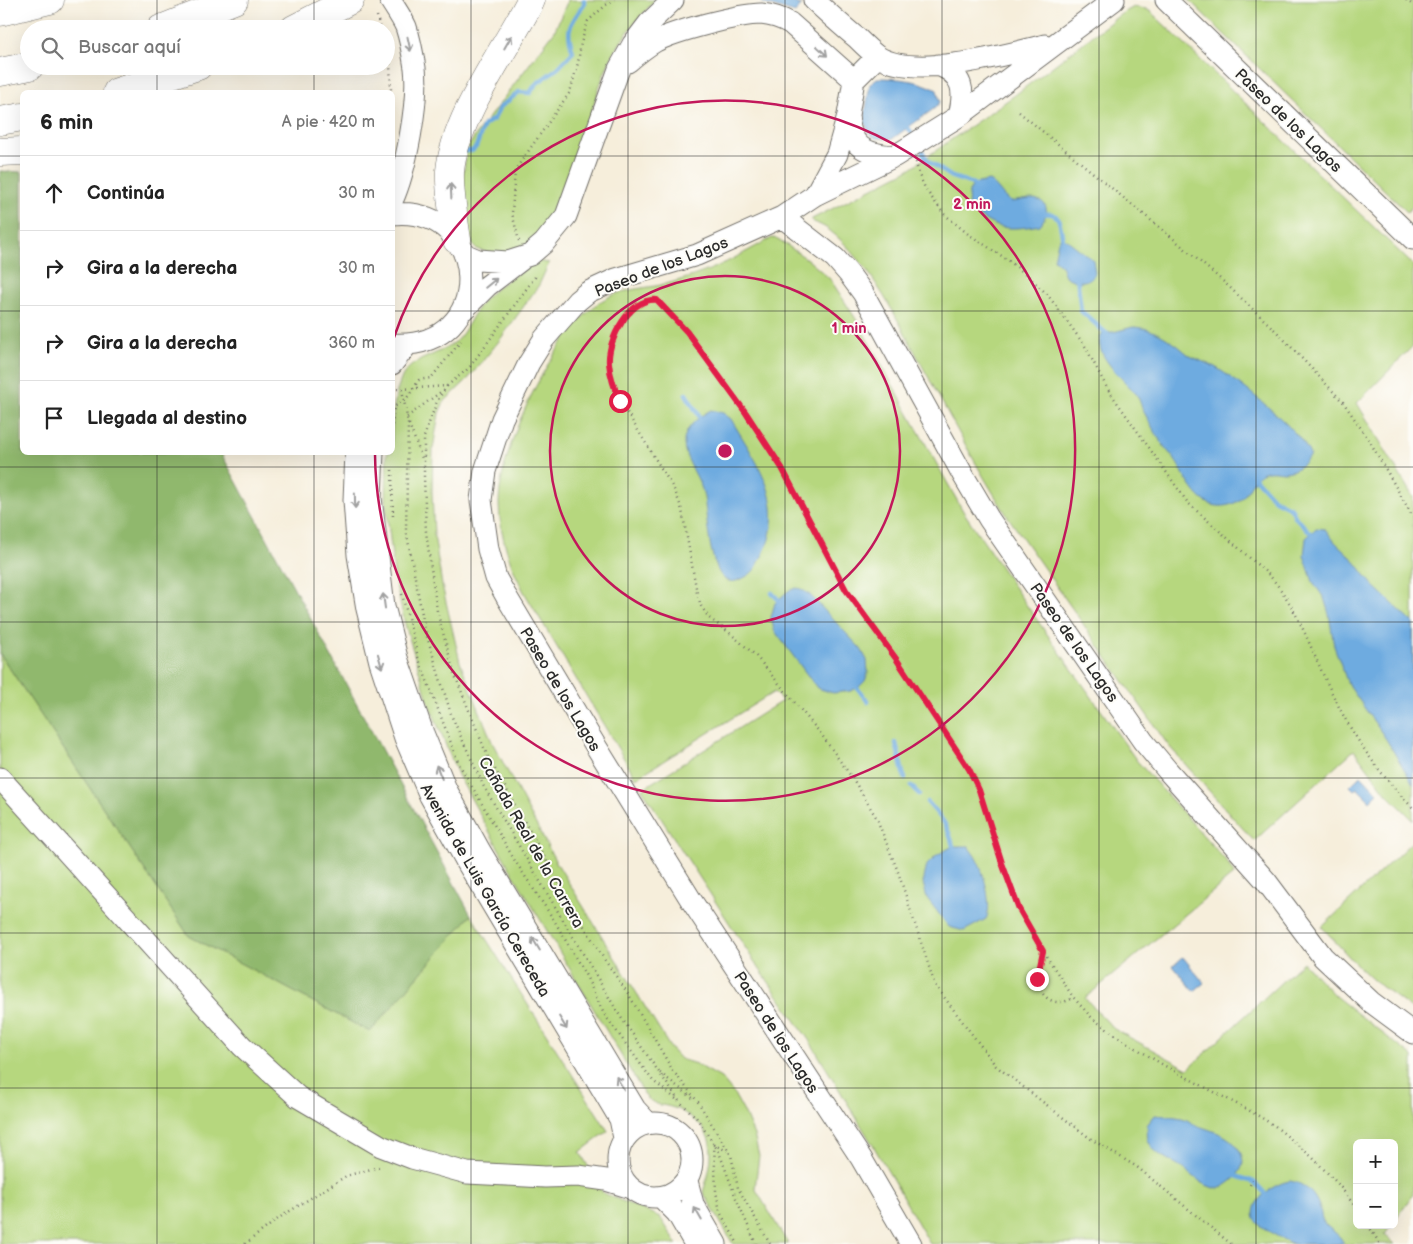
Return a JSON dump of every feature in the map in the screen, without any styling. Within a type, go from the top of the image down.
[{"type":"highway","points":[[0,12],[50,0]]},
{"type":"highway","points":[[184,20],[234,0]]},
{"type":"highway","points":[[460,247],[450,172],[454,149],[473,103],[531,0]]},
{"type":"highway","points":[[312,20],[341,6]]},
{"type":"highway","points":[[0,72],[20,68]]},
{"type":"highway","points":[[123,90],[170,75]]},
{"type":"highway","points":[[0,121],[20,117]]},
{"type":"highway","points":[[0,152],[20,151]]},
{"type":"street","points":[[390,0],[405,26],[415,69],[414,102],[408,141],[401,177],[395,193]]},
{"type":"street","points":[[724,20],[732,10],[736,0]]},
{"type":"street","name":"Paseo de los Lagos","points":[[814,0],[877,57],[893,63],[911,66],[960,64],[992,59],[1055,43]]},
{"type":"street","name":"Paseo de los Lagos","points":[[911,1244],[861,1158],[691,900],[596,748],[496,578],[488,549],[481,500],[485,471],[502,418],[528,363],[563,316],[588,292],[616,279],[697,254],[782,217],[815,195],[894,156],[959,116],[1114,0]]},
{"type":"street","name":"Paseo de los Lagos","points":[[1166,0],[1413,239]]},
{"type":"street","points":[[668,5],[662,17],[666,26],[675,34]]},
{"type":"street","points":[[395,356],[400,344],[420,343],[438,335],[453,323],[486,286],[544,243],[566,216],[619,69],[648,23],[668,5]]},
{"type":"street","points":[[619,69],[650,46],[675,34],[724,20],[754,14],[764,14],[783,19],[798,29],[854,80],[877,57]]},
{"type":"street","points":[[938,65],[947,68],[958,80],[962,89],[959,116]]},
{"type":"street","name":"Paseo de los Lagos","points":[[815,195],[836,154],[848,115],[854,80]]},
{"type":"street","name":"Paseo de los Lagos","points":[[848,115],[849,128],[853,139],[858,145],[880,155],[894,156]]},
{"type":"street","points":[[395,214],[406,213],[425,216],[442,226],[460,247],[478,260],[508,262],[527,256]]},
{"type":"street","name":"Paseo de los Lagos","points":[[782,217],[834,258],[849,274],[862,293],[989,519],[1143,741],[1266,882],[1323,958],[1371,1002],[1413,1033]]},
{"type":"street","points":[[460,247],[469,277],[466,301],[461,312]]},
{"type":"street","name":"Avenida de Luis García Cereceda","points":[[356,455],[355,518],[358,555],[367,609],[380,662],[405,738],[434,804],[465,859],[620,1119],[621,1144]]},
{"type":"street","name":"Avenida de Luis García Cereceda","points":[[382,457],[371,498],[384,606],[397,658],[423,733],[446,789],[480,851],[635,1109],[648,1123]]},
{"type":"street","points":[[0,778],[242,1046],[298,1097],[380,1146],[412,1158],[467,1173],[545,1177],[578,1176],[606,1180],[628,1187],[644,1196],[662,1198],[676,1192],[687,1181]]},
{"type":"street","points":[[578,1176],[621,1144],[634,1128],[648,1123],[670,1125],[686,1139],[693,1160],[687,1181],[692,1204],[716,1244]]},
{"type":"street","points":[[621,1144],[618,1170],[628,1187]]},
{"type":"street","points":[[662,1198],[677,1213],[695,1244]]},
{"type":"path","points":[[407,417],[436,397],[469,368],[535,277],[520,242],[512,213],[515,170],[570,92],[581,43],[588,22],[606,5],[615,0]]},
{"type":"path","points":[[1406,0],[1413,5]]},
{"type":"path","points":[[390,75],[391,90]]},
{"type":"path","points":[[1019,112],[1170,236],[1225,283],[1277,332],[1343,402],[1369,440],[1413,517]]},
{"type":"path","points":[[916,160],[919,174],[926,190],[944,214],[968,234],[1008,260],[1047,294],[1085,346],[1107,388],[1188,503],[1280,587],[1296,613],[1331,692],[1360,745],[1384,777],[1413,808]]},
{"type":"path","points":[[1231,1244],[1137,1168],[1091,1139],[996,1066],[935,985],[897,868],[876,817],[853,779],[822,734],[755,655],[709,618],[701,606],[682,510],[676,491],[620,401],[612,382],[609,362],[611,344],[619,327],[640,303],[650,299],[657,300],[687,332],[746,413],[782,468],[846,590],[897,660],[969,769],[979,790],[1019,909],[1043,951],[1073,997],[1092,1018],[1118,1037],[1165,1066],[1275,1126],[1312,1157],[1339,1185],[1353,1204]]},
{"type":"path","points":[[395,388],[447,386]]},
{"type":"path","points":[[447,386],[437,400],[424,436],[424,463],[426,532],[437,612],[454,673],[487,755],[604,960],[628,995],[673,1071],[698,1102],[731,1155],[738,1188],[770,1244]]},
{"type":"path","name":"Cañada Real de la Carrera","points":[[402,389],[408,423],[406,530],[425,630],[452,717],[484,787],[620,1016],[657,1071],[680,1101],[696,1116],[719,1152],[756,1244]]},
{"type":"path","points":[[408,423],[424,463]]},
{"type":"path","points":[[382,457],[393,526]]},
{"type":"path","points":[[400,590],[418,657],[459,764],[516,861],[554,920],[586,976],[604,1014],[652,1081],[680,1101]]},
{"type":"path","points":[[1043,951],[1037,979],[1042,993],[1050,1000],[1058,1003],[1066,1002],[1073,997]]},
{"type":"path","points":[[657,1071],[698,1102]]},
{"type":"path","points":[[729,1152],[714,1145],[716,1190],[720,1212],[738,1244]]},
{"type":"path","points":[[245,1244],[282,1216],[346,1176],[412,1158]]},
{"type":"path","points":[[1250,1185],[1254,1177]]},
{"type":"path","points":[[1371,1229],[1380,1244]]},
{"type":"green space","points":[[568,0],[655,0],[623,39],[608,65],[599,87],[567,189],[555,212],[540,232],[522,248],[501,258],[475,248],[467,233],[461,190],[467,148],[554,32]]},
{"type":"green space","points":[[1189,0],[1413,0],[1413,206],[1407,212]]},
{"type":"green space","points":[[1134,7],[1151,12],[1413,265],[1413,346],[1357,403],[1413,497],[1413,820],[1387,794],[1354,750],[1254,841],[1168,745],[1008,517],[965,445],[895,315],[871,277],[844,243],[827,229],[812,221],[812,219],[908,170],[1015,95],[1121,14]]},
{"type":"green space","points":[[0,171],[20,172],[20,455],[222,455],[471,915],[370,1032],[189,936],[0,654]]},
{"type":"green space","points":[[772,238],[778,239],[807,259],[830,279],[856,319],[963,511],[1025,603],[1137,761],[1227,862],[1234,874],[1085,998],[1114,1029],[1188,1069],[1303,962],[1335,996],[1413,1057],[1413,1194],[1398,1215],[1398,1139],[1353,1139],[1353,1229],[1389,1229],[1385,1235],[1395,1244],[930,1244],[811,1043],[754,961],[642,789],[782,701],[774,692],[636,778],[524,592],[510,561],[501,528],[499,505],[501,481],[508,454],[519,423],[533,393],[566,337],[585,315],[610,296],[666,284],[699,274]]},
{"type":"green space","points":[[538,261],[549,263],[539,285],[499,341],[468,379],[444,402],[439,413],[433,449],[434,535],[442,585],[460,662],[492,742],[556,862],[671,1049],[680,1059],[696,1064],[721,1078],[734,1094],[754,1135],[759,1156],[755,1188],[788,1244],[733,1244],[703,1192],[711,1161],[711,1151],[706,1133],[700,1125],[681,1111],[657,1104],[646,1097],[509,867],[458,775],[429,704],[405,624],[395,581],[386,505],[387,455],[395,455],[395,401],[398,386],[406,371],[412,365],[455,342],[463,333],[483,301],[509,279]]},
{"type":"green space","points":[[0,654],[189,936],[370,1032],[471,915],[608,1131],[580,1152],[603,1193],[660,1217],[677,1244],[0,1244]]},
{"type":"green space","points":[[1413,841],[1413,1010],[1372,979],[1322,927]]},
{"type":"water","points":[[759,0],[792,0],[802,5],[795,13],[765,4]]},
{"type":"water","points":[[877,78],[893,78],[923,84],[937,90],[940,102],[935,108],[892,139],[875,138],[869,133],[865,123],[865,114],[870,84]]},
{"type":"water","points":[[989,181],[1011,202],[1032,199],[1042,202],[1045,205],[1046,212],[1040,225],[1018,228],[1001,227],[977,215],[968,207],[969,192],[973,184]]},
{"type":"water","points":[[1062,236],[1093,260],[1095,273],[1086,281],[1077,281],[1065,276],[1061,265],[1054,259],[1058,241]]},
{"type":"water","points":[[1133,327],[1151,330],[1178,346],[1190,356],[1215,367],[1238,383],[1268,407],[1295,433],[1305,445],[1310,455],[1308,459],[1291,471],[1264,472],[1255,479],[1242,498],[1229,505],[1219,506],[1210,504],[1202,499],[1190,485],[1174,458],[1158,437],[1137,395],[1111,366],[1101,349],[1100,341],[1103,333]]},
{"type":"water","points":[[711,410],[723,413],[731,419],[759,467],[771,499],[770,533],[764,552],[752,572],[744,578],[735,581],[726,580],[720,574],[716,565],[712,554],[703,490],[687,457],[684,444],[684,438],[689,428],[697,419]]},
{"type":"water","points":[[1316,528],[1325,529],[1335,542],[1353,559],[1372,584],[1413,623],[1413,784],[1386,739],[1348,684],[1334,646],[1329,614],[1324,598],[1313,582],[1304,555],[1306,538]]},
{"type":"water","points":[[796,588],[810,595],[861,649],[867,660],[868,673],[865,681],[859,687],[851,691],[833,693],[817,688],[774,630],[771,617],[775,603],[788,591]]},
{"type":"water","points":[[1361,775],[1378,793],[1370,801],[1357,788],[1354,790],[1350,786]]},
{"type":"water","points":[[953,846],[968,846],[980,865],[987,890],[989,906],[986,919],[964,931],[949,927],[927,898],[923,883],[927,865],[937,855]]},
{"type":"water","points":[[1183,957],[1204,983],[1194,991],[1173,966]]},
{"type":"water","points":[[1155,1115],[1184,1119],[1228,1138],[1237,1147],[1243,1161],[1243,1165],[1237,1175],[1232,1181],[1218,1189],[1202,1182],[1159,1154],[1149,1142],[1148,1137],[1147,1125]]},
{"type":"water","points":[[1290,1181],[1300,1184],[1309,1190],[1318,1204],[1323,1221],[1340,1237],[1344,1244],[1294,1244],[1272,1233],[1257,1222],[1254,1212],[1259,1199],[1277,1185]]},
{"type":"waterway","points":[[464,151],[472,151],[476,147],[484,125],[494,119],[499,108],[519,92],[530,93],[536,84],[558,68],[573,52],[569,37],[570,27],[584,4],[584,0]]},
{"type":"waterway","points":[[904,122],[914,136]]},
{"type":"waterway","points":[[920,148],[928,161],[952,177],[973,184],[977,189]]},
{"type":"waterway","points":[[1042,214],[1049,213],[1057,217],[1063,239]]},
{"type":"waterway","points":[[1077,277],[1081,311],[1107,334]]},
{"type":"waterway","points":[[686,394],[702,421]]},
{"type":"waterway","points":[[1254,473],[1255,478],[1275,500],[1291,508],[1296,518],[1314,536]]},
{"type":"waterway","points":[[772,593],[782,603]]},
{"type":"waterway","points":[[855,685],[868,702]]},
{"type":"waterway","points":[[896,743],[905,778]]},
{"type":"waterway","points":[[911,786],[919,794]]},
{"type":"waterway","points":[[927,802],[949,832],[953,846]]},
{"type":"waterway","points":[[1236,1176],[1254,1182],[1265,1193]]},
{"type":"route","points":[[620,401],[612,382],[609,362],[611,344],[619,327],[631,311],[640,303],[650,299],[657,300],[687,332],[746,413],[782,468],[846,590],[897,660],[969,769],[979,790],[1019,909],[1043,951],[1037,979]]}]
